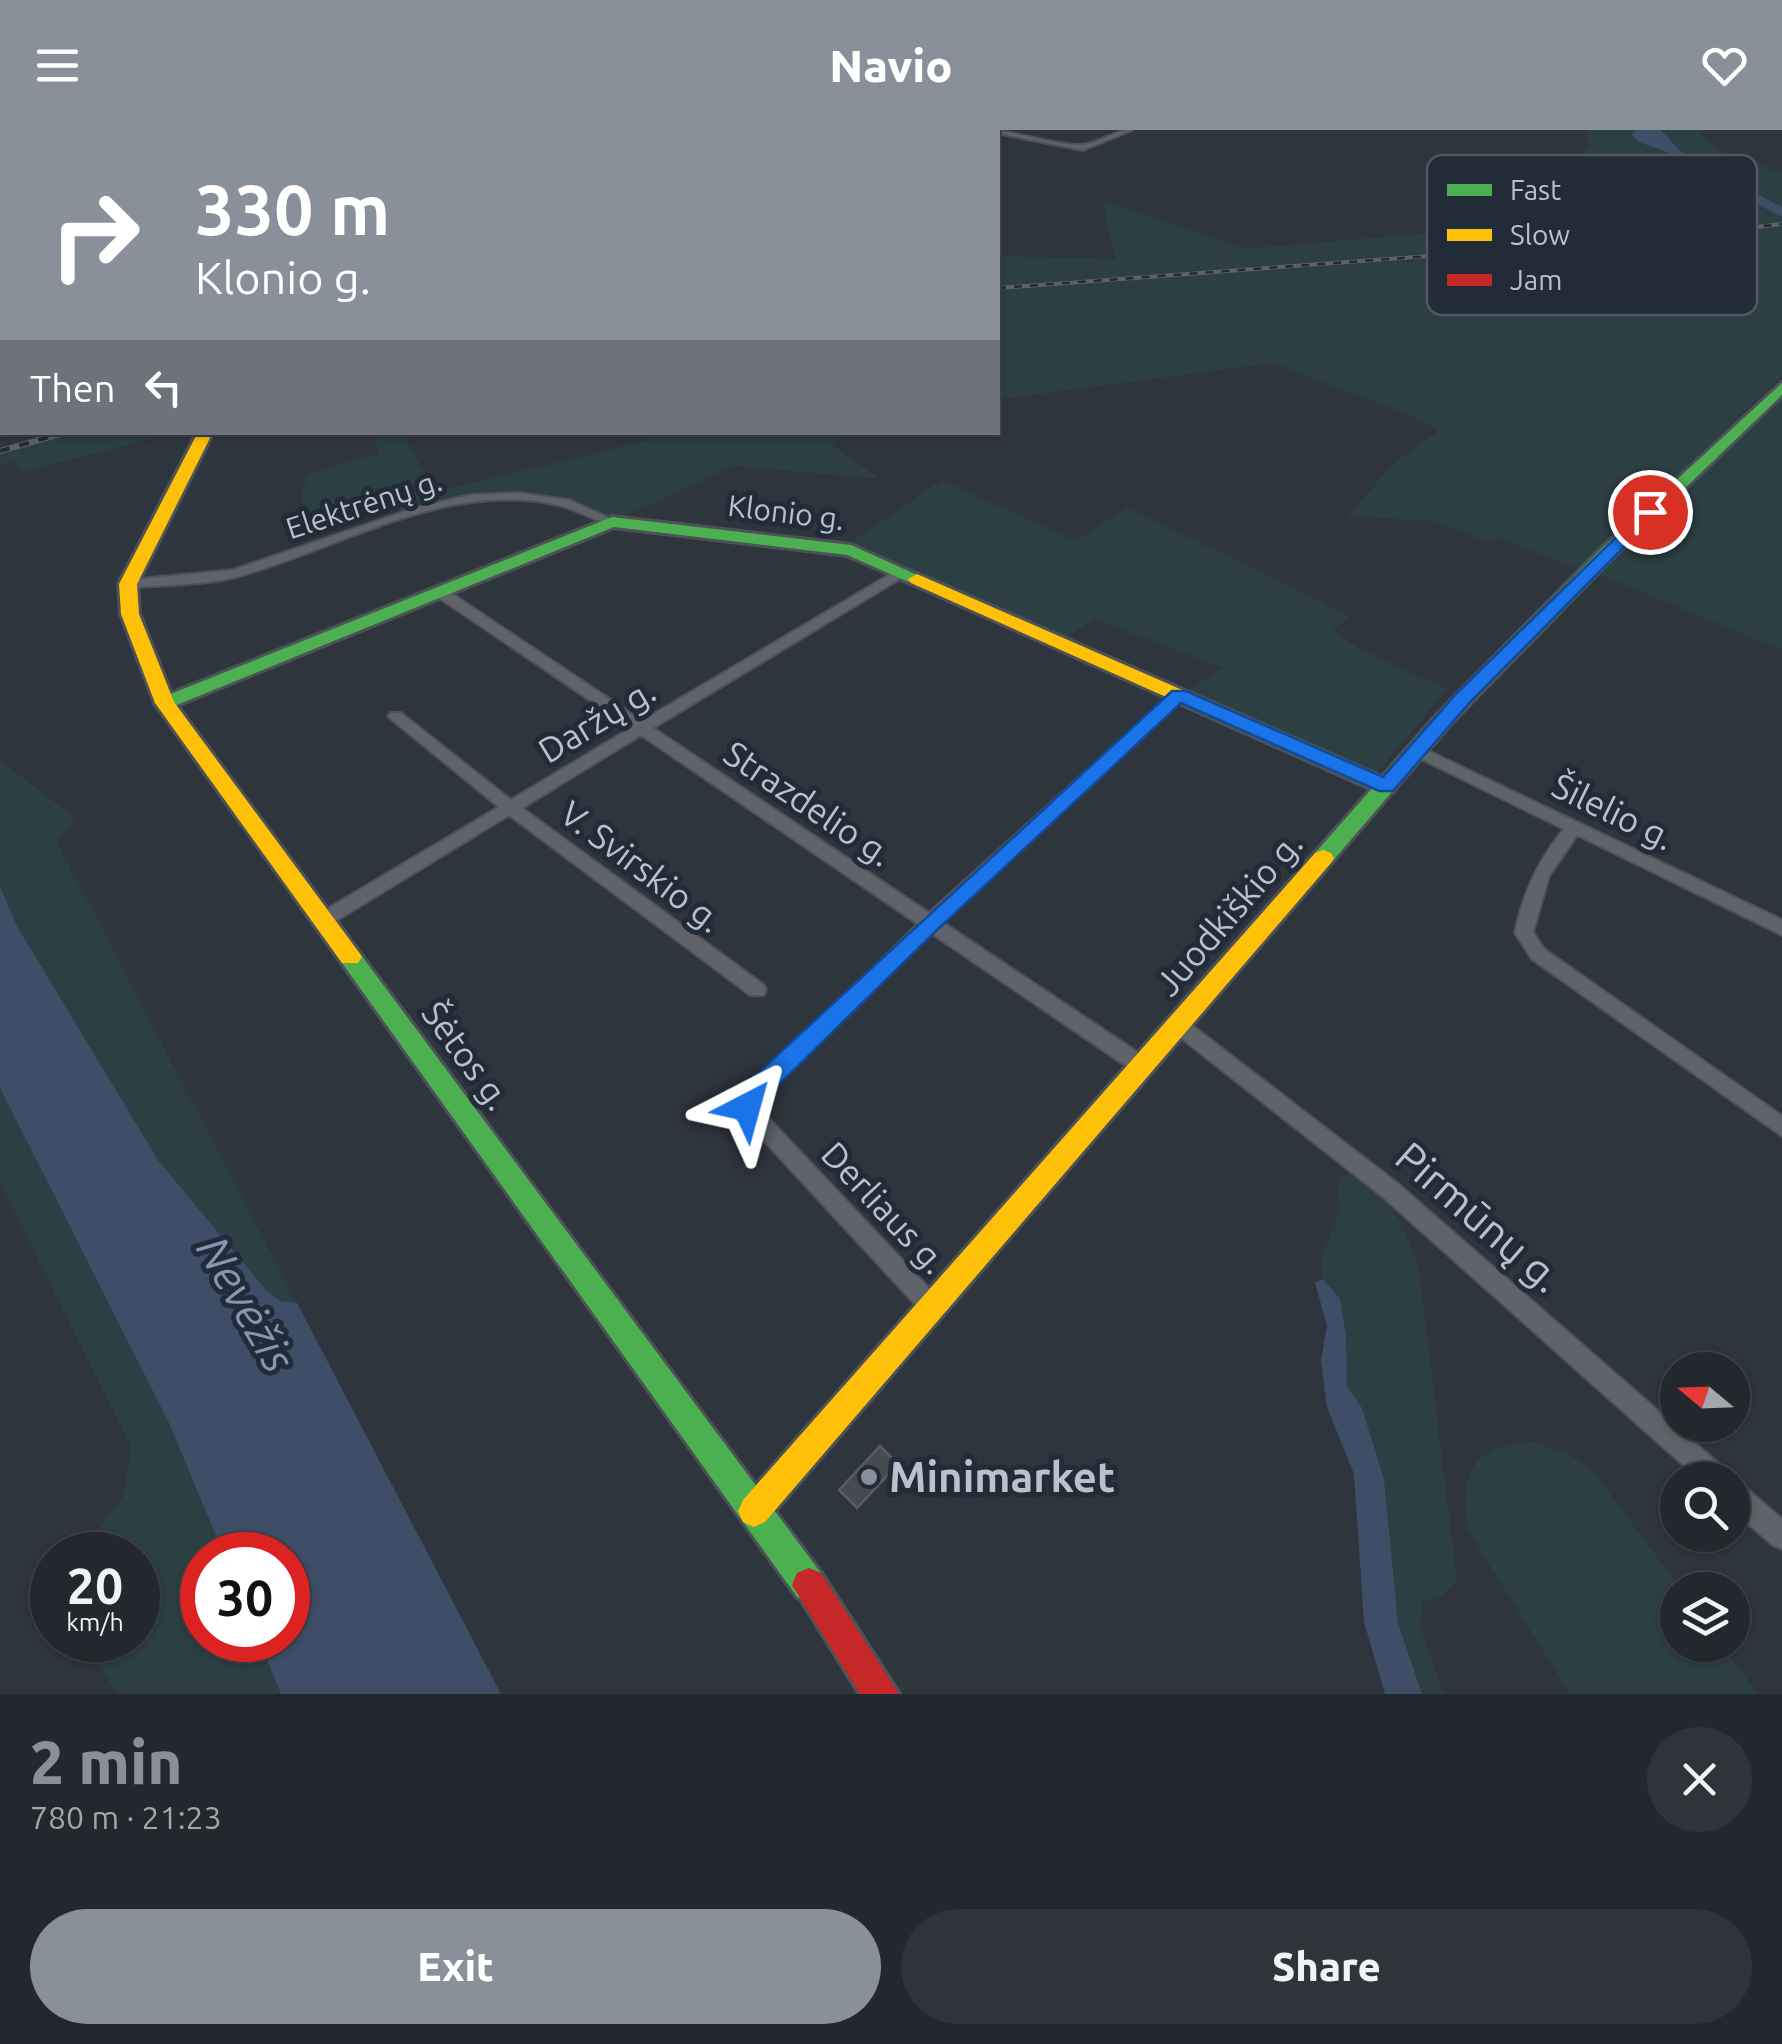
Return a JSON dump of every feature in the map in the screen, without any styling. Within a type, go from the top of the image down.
[{"type":"street","points":[[1000,133],[1082,148],[1128,130]]},
{"type":"street","name":"Juodkiškio g.","points":[[754,1511],[1463,698],[1782,387]]},
{"type":"street","points":[[128,584],[204,435]]},
{"type":"street","name":"Elektrėnų g.","points":[[128,584],[232,574],[418,509],[466,500],[559,500],[612,522]]},
{"type":"street","name":"Klonio g.","points":[[165,703],[612,522],[851,550],[1386,786]]},
{"type":"street","name":"Daržų g.","points":[[323,920],[901,572]]},
{"type":"street","name":"Šėtos g.","points":[[128,584],[130,614],[165,703],[808,1582],[881,1694]]},
{"type":"street","name":"Strazdelio g.","points":[[440,592],[1142,1066]]},
{"type":"street","name":"Derliaus g.","points":[[933,1308],[747,1107],[754,1092],[930,923],[1179,695]]},
{"type":"street","name":"V. Svirskio g.","points":[[396,716],[512,809],[757,990]]},
{"type":"street","name":"Šilelio g.","points":[[1418,750],[1782,928]]},
{"type":"street","points":[[1574,827],[1542,867],[1528,910],[1524,932],[1538,954],[1782,1126]]},
{"type":"street","name":"Pirmūnų g.","points":[[1178,1025],[1390,1190],[1698,1462]]},
{"type":"street","points":[[1750,1508],[1782,1536]]},
{"type":"green space","points":[[1586,130],[1636,130],[1641,143],[1670,155],[1581,155],[1589,144]]},
{"type":"green space","points":[[1661,130],[1703,130],[1699,135],[1731,155],[1684,155]]},
{"type":"green space","points":[[1757,164],[1782,173],[1782,207],[1757,194]]},
{"type":"green space","points":[[1102,200],[1244,249],[1427,233],[1427,256],[1000,286],[1000,256],[1116,259]]},
{"type":"green space","points":[[1757,205],[1782,217],[1782,223],[1757,225]]},
{"type":"green space","points":[[1782,225],[1782,376],[1578,569],[1499,538],[1489,542],[1433,521],[1348,516],[1392,465],[1438,431],[1424,421],[1273,363],[1008,398],[1000,396],[1000,289],[1427,259],[1427,315],[1757,315],[1757,228]]},
{"type":"green space","points":[[1782,396],[1782,650],[1600,572]]},
{"type":"green space","points":[[62,435],[163,435],[24,472],[13,461],[0,465],[0,454]]},
{"type":"green space","points":[[373,435],[403,435],[436,492],[650,440],[647,435],[847,435],[830,444],[881,479],[734,466],[612,522],[571,502],[466,499],[402,513],[391,499],[327,516],[303,509],[302,492],[308,474],[379,453]]},
{"type":"green space","points":[[942,480],[1075,541],[1128,507],[1350,617],[1333,630],[1359,649],[1447,689],[1378,772],[1361,771],[1179,695],[1224,668],[1095,619],[1058,642],[841,549]]},
{"type":"green space","points":[[0,760],[75,818],[57,842],[297,1303],[280,1301],[266,1290],[158,1160],[17,926],[0,886]]},
{"type":"green space","points":[[0,1088],[169,1423],[214,1532],[180,1532],[180,1662],[268,1662],[281,1694],[117,1694],[97,1662],[160,1662],[160,1532],[95,1532],[123,1497],[131,1447],[0,1182]]},
{"type":"green space","points":[[1343,1175],[1372,1188],[1394,1211],[1419,1271],[1457,1580],[1444,1595],[1423,1601],[1419,1624],[1444,1694],[1422,1694],[1398,1623],[1384,1479],[1362,1408],[1347,1386],[1346,1334],[1340,1300],[1323,1279],[1320,1262],[1341,1207],[1337,1188]]},
{"type":"green space","points":[[1533,1442],[1566,1453],[1592,1469],[1668,1572],[1660,1572],[1660,1662],[1734,1662],[1758,1694],[1570,1694],[1468,1530],[1466,1493],[1474,1466],[1483,1456],[1513,1444]]},
{"type":"water","points":[[1636,130],[1661,130],[1684,155],[1668,155],[1632,135]]},
{"type":"water","points":[[1757,194],[1782,207],[1782,217],[1757,204]]},
{"type":"water","name":"Nevėžis","points":[[0,886],[17,926],[158,1160],[266,1290],[280,1301],[297,1303],[501,1694],[281,1694],[268,1662],[310,1662],[310,1532],[214,1532],[169,1423],[0,1088]]},
{"type":"water","points":[[1323,1279],[1340,1299],[1346,1334],[1347,1386],[1362,1408],[1384,1479],[1398,1623],[1422,1694],[1385,1694],[1364,1622],[1354,1474],[1327,1407],[1321,1360],[1327,1325],[1315,1283]]},
{"type":"building","name":"Minimarket","points":[[880,1446],[898,1464],[857,1508],[839,1490]]},
{"type":"railway","points":[[1757,227],[1782,224]]},
{"type":"railway","points":[[1000,288],[1427,256]]},
{"type":"railway","points":[[0,451],[56,435]]},
{"type":"traffic: fast","points":[[1323,858],[1444,719],[1605,555],[1782,387]]},
{"type":"traffic: fast","points":[[165,703],[612,522],[851,550],[917,579]]},
{"type":"traffic: fast","points":[[350,957],[809,1585]]},
{"type":"traffic: slow","points":[[204,435],[128,584],[130,614],[165,703],[350,957]]},
{"type":"traffic: slow","points":[[917,579],[1386,787]]},
{"type":"traffic: slow","points":[[754,1511],[1323,858]]},
{"type":"traffic: jam","points":[[809,1585],[881,1694]]},
{"type":"place","name":"Minimarket","points":[[869,1477]]},
{"type":"route","points":[[747,1107],[754,1092],[930,923],[1179,695],[1386,786],[1463,698],[1650,512]]}]
